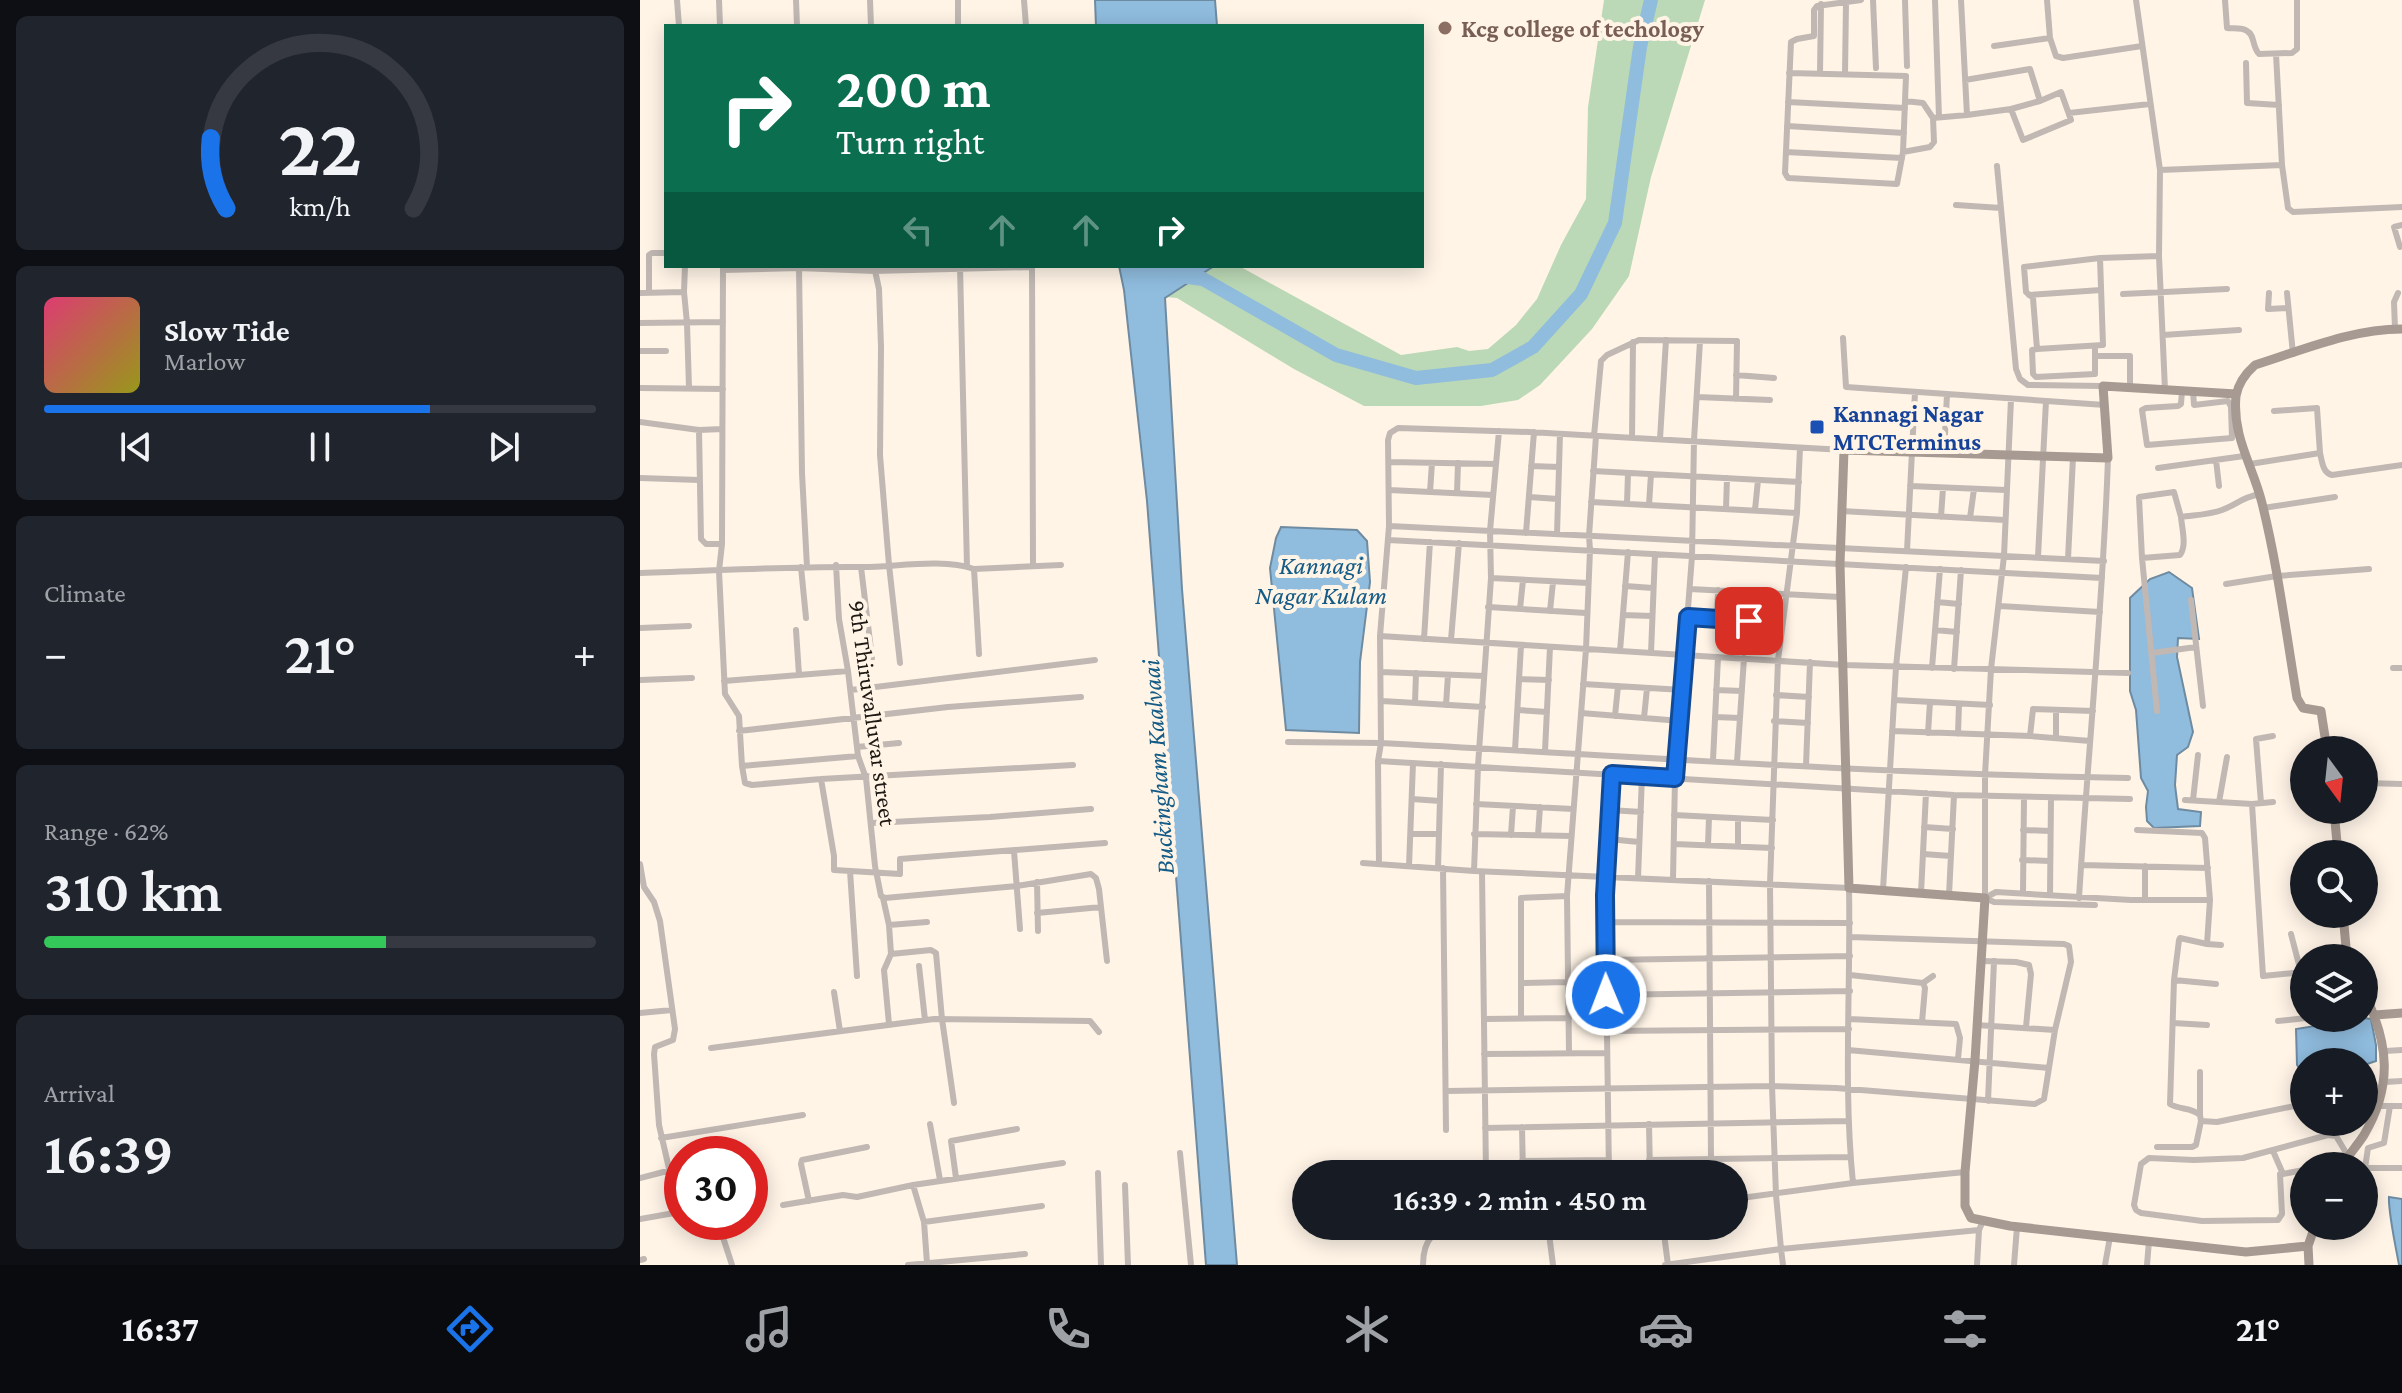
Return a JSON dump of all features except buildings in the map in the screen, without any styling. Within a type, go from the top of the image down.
[{"type":"street","points":[[677,0],[679,24]]},
{"type":"street","points":[[719,0],[720,24]]},
{"type":"street","points":[[796,0],[797,24]]},
{"type":"street","points":[[870,0],[871,24]]},
{"type":"street","points":[[958,0],[958,24]]},
{"type":"street","points":[[1024,0],[1026,24]]},
{"type":"street","points":[[1789,73],[1906,76],[1899,181],[1893,184],[1788,178],[1785,173],[1789,73],[1791,42],[1814,36],[1814,10],[1821,4],[1861,0]]},
{"type":"street","points":[[1873,0],[1876,68]]},
{"type":"street","points":[[1905,0],[1907,66]]},
{"type":"street","points":[[1786,152],[1903,155],[1930,147],[1934,142],[1936,118],[1935,0]]},
{"type":"street","points":[[1961,0],[1967,115]]},
{"type":"street","points":[[2047,0],[2052,51],[2056,56],[2063,58],[2142,46]]},
{"type":"street","points":[[2136,0],[2160,170],[2159,256],[2165,390]]},
{"type":"street","points":[[2225,0],[2227,28],[2251,34],[2253,48],[2259,54],[2292,53],[2297,49],[2297,0]]},
{"type":"street","points":[[1845,74],[1846,2]]},
{"type":"street","points":[[1820,74],[1821,4]]},
{"type":"street","points":[[1994,46],[2050,38]]},
{"type":"street","points":[[2276,54],[2287,205],[2293,212],[2402,207]]},
{"type":"street","points":[[2246,63],[2247,103],[2279,105]]},
{"type":"street","points":[[1965,80],[2030,69],[2040,101]]},
{"type":"street","points":[[1936,118],[2011,109],[2061,92],[2071,120],[2023,140],[2011,109]]},
{"type":"street","points":[[1788,102],[1923,103],[1936,118]]},
{"type":"street","points":[[2069,113],[2150,104]]},
{"type":"street","points":[[1787,126],[1904,133]]},
{"type":"street","points":[[2160,170],[2282,165]]},
{"type":"street","points":[[1997,166],[2014,351],[2020,379],[2028,385],[2236,394]]},
{"type":"street","points":[[1956,205],[2001,208]]},
{"type":"street","points":[[2400,247],[2394,227],[2402,225]]},
{"type":"street","points":[[649,292],[649,255],[664,253]]},
{"type":"street","points":[[2095,347],[2095,374],[2036,377],[2033,374],[2033,298],[2026,292],[2023,270],[2027,265],[2159,256]]},
{"type":"street","points":[[2014,351],[2101,347],[2100,258]]},
{"type":"street","points":[[685,268],[689,388]]},
{"type":"street","points":[[723,268],[722,544],[719,571],[725,694],[739,716],[743,780],[747,785],[752,785],[1073,765]]},
{"type":"street","points":[[799,268],[806,618]]},
{"type":"street","points":[[874,268],[879,289],[880,455],[900,663]]},
{"type":"street","points":[[960,268],[970,568],[979,654]]},
{"type":"street","points":[[1032,268],[1033,566]]},
{"type":"street","points":[[2123,294],[2227,289]]},
{"type":"street","points":[[2029,295],[2101,290]]},
{"type":"street","points":[[640,293],[684,292]]},
{"type":"street","points":[[2269,293],[2268,309],[2288,308]]},
{"type":"street","points":[[2287,293],[2293,354]]},
{"type":"street","points":[[2325,736],[2321,711],[2303,708],[2297,698],[2260,494],[2238,435],[2236,394],[2246,372],[2255,365],[2352,335],[2378,329],[2399,329],[2394,302],[2398,293]]},
{"type":"street","points":[[640,323],[723,322]]},
{"type":"street","points":[[2163,335],[2239,330]]},
{"type":"street","points":[[1843,338],[1846,387],[2105,405]]},
{"type":"street","points":[[1569,1053],[1567,896],[1586,649],[1589,536],[1601,361],[1633,342],[1644,340],[1737,341],[1736,399]]},
{"type":"street","points":[[1660,439],[1666,340]]},
{"type":"street","points":[[1673,879],[1675,778],[1692,556],[1700,341]]},
{"type":"street","points":[[1632,438],[1633,342]]},
{"type":"street","points":[[640,351],[666,351]]},
{"type":"street","points":[[2096,356],[2130,356],[2130,388]]},
{"type":"street","points":[[1736,375],[1774,378]]},
{"type":"street","points":[[2079,898],[2104,561],[2108,458],[2103,386]]},
{"type":"street","points":[[640,388],[723,389]]},
{"type":"street","points":[[2178,406],[2182,391]]},
{"type":"street","points":[[2193,391],[2194,405]]},
{"type":"street","points":[[1907,551],[1915,392]]},
{"type":"street","points":[[1944,454],[1947,394]]},
{"type":"street","points":[[1697,397],[1770,400]]},
{"type":"street","points":[[1981,1226],[1967,1213],[1965,1172],[1983,941],[1987,736],[1991,669],[2003,573],[2011,399]]},
{"type":"street","points":[[2038,557],[2046,401]]},
{"type":"street","points":[[2228,401],[2232,438],[2147,445],[2142,410],[2194,405],[2228,401]]},
{"type":"street","points":[[2274,411],[2317,408],[2320,453],[2328,474],[2402,465]]},
{"type":"street","points":[[640,422],[699,430],[722,429]]},
{"type":"street","points":[[1379,864],[1380,636],[1389,526],[1388,440],[1390,433],[1398,428],[1534,432],[1913,453],[2108,458]]},
{"type":"street","points":[[699,430],[701,539],[706,544],[722,544]]},
{"type":"street","points":[[1486,1160],[1484,1019],[1474,834],[1491,578],[1490,531],[1499,431]]},
{"type":"street","points":[[1526,533],[1534,432]]},
{"type":"street","points":[[1557,534],[1560,434]]},
{"type":"street","points":[[1783,1265],[1773,1122],[1770,884],[1778,660],[1797,513],[1800,448]]},
{"type":"street","points":[[1844,450],[1840,597],[1850,923],[1847,1090],[1853,1183]]},
{"type":"street","points":[[2158,468],[2216,460],[2320,453]]},
{"type":"street","points":[[2068,559],[2073,457]]},
{"type":"street","points":[[2216,460],[2219,486]]},
{"type":"street","points":[[1389,462],[1496,464]]},
{"type":"street","points":[[1430,492],[1432,463]]},
{"type":"street","points":[[1457,493],[1458,463]]},
{"type":"street","points":[[1531,466],[1559,467]]},
{"type":"street","points":[[1593,471],[1799,482]]},
{"type":"street","points":[[1627,504],[1628,473]]},
{"type":"street","points":[[1649,505],[1651,474]]},
{"type":"street","points":[[640,478],[699,480]]},
{"type":"street","points":[[1726,509],[1727,478]]},
{"type":"street","points":[[1755,510],[1758,480]]},
{"type":"street","points":[[1910,486],[2006,490]]},
{"type":"street","points":[[1941,517],[1943,488]]},
{"type":"street","points":[[1970,518],[1974,489]]},
{"type":"street","points":[[1389,490],[1493,495]]},
{"type":"street","points":[[2142,558],[2183,553],[2181,517],[2174,492],[2139,497],[2142,558],[2157,711]]},
{"type":"street","points":[[2181,517],[2217,512],[2243,497],[2260,494]]},
{"type":"street","points":[[1529,497],[1558,499]]},
{"type":"street","points":[[2263,508],[2335,497]]},
{"type":"street","points":[[1591,502],[1797,513]]},
{"type":"street","points":[[1841,511],[2005,520]]},
{"type":"street","points":[[1389,526],[2104,561]]},
{"type":"street","points":[[1388,540],[2102,578]]},
{"type":"street","points":[[1424,639],[1430,542]]},
{"type":"street","points":[[1451,640],[1459,543]]},
{"type":"street","points":[[1620,651],[1628,552]]},
{"type":"street","points":[[1651,653],[1655,554]]},
{"type":"street","points":[[640,573],[836,565],[970,568],[1061,565]]},
{"type":"street","name":"9th Thiruvalluvar street","points":[[836,565],[839,619],[858,756],[866,778],[876,870],[889,925],[891,954],[884,965],[889,1024]]},
{"type":"street","points":[[861,567],[872,658]]},
{"type":"street","points":[[1883,890],[1896,667],[1906,567]]},
{"type":"street","points":[[1932,668],[1940,569]]},
{"type":"street","points":[[2226,584],[2277,576],[2369,569]]},
{"type":"street","points":[[1954,669],[1961,570]]},
{"type":"street","points":[[1491,578],[1588,583]]},
{"type":"street","points":[[1520,609],[1523,580]]},
{"type":"street","points":[[1550,611],[1553,582]]},
{"type":"street","points":[[1625,586],[1653,588]]},
{"type":"street","points":[[1690,589],[1840,597]]},
{"type":"street","points":[[1717,619],[1718,590]]},
{"type":"street","points":[[1749,621],[1750,591]]},
{"type":"street","points":[[2191,600],[2203,706]]},
{"type":"street","points":[[1937,602],[1959,604]]},
{"type":"street","points":[[1999,606],[2100,612]]},
{"type":"street","points":[[1488,607],[1586,613]]},
{"type":"street","points":[[1623,615],[1652,616]]},
{"type":"street","points":[[1688,617],[1782,624]]},
{"type":"street","points":[[640,628],[689,626]]},
{"type":"street","points":[[796,630],[799,675]]},
{"type":"street","points":[[1935,630],[1957,632]]},
{"type":"street","points":[[1380,636],[1844,665],[2128,673]]},
{"type":"street","points":[[1515,750],[1521,645]]},
{"type":"street","points":[[1545,751],[1550,647]]},
{"type":"street","points":[[2152,653],[2196,647]]},
{"type":"street","points":[[1713,760],[1718,657]]},
{"type":"street","points":[[1737,762],[1744,658]]},
{"type":"street","points":[[851,690],[1095,660]]},
{"type":"street","points":[[1806,766],[1810,662]]},
{"type":"street","points":[[2393,668],[2402,668]]},
{"type":"street","points":[[724,681],[848,671]]},
{"type":"street","points":[[1381,672],[1484,676]]},
{"type":"street","points":[[1415,703],[1416,673]]},
{"type":"street","points":[[1446,705],[1448,675]]},
{"type":"street","points":[[640,680],[692,678]]},
{"type":"street","points":[[1519,679],[1549,680]]},
{"type":"street","points":[[1583,684],[1683,690]]},
{"type":"street","points":[[1615,716],[1618,686]]},
{"type":"street","points":[[1644,718],[1647,688]]},
{"type":"street","points":[[1716,690],[1742,691]]},
{"type":"street","points":[[1776,695],[1809,697]]},
{"type":"street","points":[[739,731],[948,707],[1081,697]]},
{"type":"street","points":[[1894,700],[1990,705]]},
{"type":"street","points":[[1382,701],[1483,707]]},
{"type":"street","points":[[1928,733],[1930,702]]},
{"type":"street","points":[[1958,734],[1959,704]]},
{"type":"street","points":[[2030,736],[2033,709],[2093,711]]},
{"type":"street","points":[[1518,710],[1547,712]]},
{"type":"street","points":[[2056,710],[2056,738]]},
{"type":"street","points":[[1581,713],[1681,721]]},
{"type":"street","points":[[1715,717],[1740,718]]},
{"type":"street","points":[[1774,721],[1808,723]]},
{"type":"street","points":[[1892,731],[2090,741]]},
{"type":"street","points":[[2261,803],[2256,739],[2273,736]]},
{"type":"street","points":[[1288,742],[1381,743],[1985,775],[2128,778]]},
{"type":"street","points":[[857,747],[899,743]]},
{"type":"street","points":[[2193,800],[2198,755]]},
{"type":"street","points":[[742,766],[858,756]]},
{"type":"street","points":[[2219,802],[2227,757]]},
{"type":"street","points":[[1378,761],[1954,795],[2130,799]]},
{"type":"street","points":[[1409,866],[1413,763]]},
{"type":"street","points":[[1441,764],[1439,834],[1446,1130]]},
{"type":"street","points":[[1609,1160],[1605,922],[1612,774]]},
{"type":"street","points":[[1638,878],[1642,776]]},
{"type":"street","points":[[821,779],[834,870],[876,870],[900,874],[900,859],[1105,843]]},
{"type":"street","points":[[2378,783],[2402,784]]},
{"type":"street","points":[[1921,893],[1926,793]]},
{"type":"street","points":[[1949,895],[1954,795]]},
{"type":"street","points":[[2023,893],[2024,797]]},
{"type":"street","points":[[2050,895],[2051,798]]},
{"type":"street","points":[[1412,799],[1440,801]]},
{"type":"street","points":[[2185,800],[2252,804],[2273,802]]},
{"type":"street","points":[[1476,804],[1573,809]]},
{"type":"street","points":[[2252,804],[2263,976],[2290,973]]},
{"type":"street","points":[[1511,835],[1513,806]]},
{"type":"street","points":[[1538,835],[1540,807]]},
{"type":"street","points":[[872,823],[1091,809]]},
{"type":"street","points":[[1610,810],[1641,812]]},
{"type":"street","points":[[1674,815],[1773,820]]},
{"type":"street","points":[[1708,845],[1709,817]]},
{"type":"street","points":[[1738,819],[1738,846]]},
{"type":"street","points":[[1924,827],[1953,829]]},
{"type":"street","points":[[2023,830],[2050,831]]},
{"type":"street","points":[[2137,830],[2202,833],[2210,900],[2207,944]]},
{"type":"street","points":[[1411,834],[1439,834]]},
{"type":"street","points":[[1474,834],[1571,836]]},
{"type":"street","points":[[1608,839],[1639,842]]},
{"type":"street","points":[[1674,844],[1772,848]]},
{"type":"street","points":[[1014,851],[1020,929]]},
{"type":"street","points":[[1923,854],[1951,856]]},
{"type":"street","points":[[2022,860],[2049,861]]},
{"type":"street","points":[[1363,863],[1849,888],[1985,898],[1994,902],[2095,905]]},
{"type":"street","points":[[640,865],[644,887],[654,902],[660,921],[675,1029],[673,1040],[654,1049],[664,1148]]},
{"type":"street","points":[[2081,865],[2208,868]]},
{"type":"street","points":[[2145,866],[2145,900]]},
{"type":"street","points":[[850,871],[857,976]]},
{"type":"street","points":[[883,898],[1017,886],[1091,874],[1096,878],[1107,961]]},
{"type":"street","points":[[1709,881],[1711,1160],[1850,1157]]},
{"type":"street","points":[[1037,882],[1038,931]]},
{"type":"street","points":[[1985,898],[1996,892],[2079,898],[2210,900]]},
{"type":"street","points":[[1521,1018],[1521,898],[1567,896]]},
{"type":"street","points":[[1037,913],[1101,907]]},
{"type":"street","points":[[889,925],[927,922]]},
{"type":"street","points":[[1605,922],[1850,923]]},
{"type":"street","points":[[2291,934],[2294,944]]},
{"type":"street","points":[[1446,1091],[1772,1086],[2035,1104],[2044,1099],[2055,1030],[2071,962],[2069,946],[1850,937]]},
{"type":"street","points":[[2221,945],[2180,938],[2174,980],[2170,1104],[2176,1108],[2194,1110],[2200,1118],[2217,1122],[2290,1107]]},
{"type":"street","points":[[891,954],[935,951],[954,1103]]},
{"type":"street","points":[[1606,960],[1850,956]]},
{"type":"street","points":[[1981,961],[2029,965],[2031,974],[2026,1027]]},
{"type":"street","points":[[1988,1101],[1994,961]]},
{"type":"street","points":[[919,966],[925,1020]]},
{"type":"street","points":[[1850,975],[1923,983],[1933,976]]},
{"type":"street","points":[[2174,980],[2216,984]]},
{"type":"street","points":[[1521,983],[1568,982]]},
{"type":"street","points":[[1922,1022],[1923,983]]},
{"type":"street","points":[[1568,993],[1850,991]]},
{"type":"street","points":[[834,992],[840,1031]]},
{"type":"street","points":[[640,1013],[672,1010]]},
{"type":"street","points":[[2378,1015],[2402,1013]]},
{"type":"street","points":[[1484,1019],[1569,1018]]},
{"type":"street","points":[[711,1048],[942,1019],[1090,1021],[1099,1032]]},
{"type":"street","points":[[1849,1019],[1956,1024],[1960,1038],[1958,1059]]},
{"type":"street","points":[[2278,1021],[2290,1020]]},
{"type":"street","points":[[2173,1023],[2207,1025]]},
{"type":"street","points":[[1976,1025],[2055,1030]]},
{"type":"street","points":[[2378,1026],[2385,1051],[2378,1099]]},
{"type":"street","points":[[1607,1031],[1849,1029]]},
{"type":"street","points":[[1848,1050],[2049,1068]]},
{"type":"street","points":[[2385,1051],[2402,1050]]},
{"type":"street","points":[[1484,1054],[1607,1053]]},
{"type":"street","points":[[2157,1147],[2196,1145],[2200,1118],[2200,1072]]},
{"type":"street","points":[[2378,1088],[2402,1081]]},
{"type":"street","points":[[2378,1106],[2402,1106]]},
{"type":"street","points":[[2367,1152],[2368,1148],[2384,1143],[2390,1106]]},
{"type":"street","points":[[661,1138],[803,1115]]},
{"type":"street","points":[[1485,1128],[1848,1121]]},
{"type":"street","points":[[930,1124],[940,1180]]},
{"type":"street","points":[[1649,1124],[1649,1160]]},
{"type":"street","points":[[1522,1127],[1522,1160]]},
{"type":"street","points":[[956,1178],[952,1140],[1017,1129]]},
{"type":"street","points":[[2290,1173],[2280,1174],[2282,1214],[2278,1220],[2202,1221],[2141,1213],[2134,1205],[2141,1164],[2149,1158],[2243,1158],[2328,1135],[2336,1136],[2346,1152]]},
{"type":"street","points":[[2351,1152],[2363,1136]]},
{"type":"street","points":[[809,1201],[802,1160],[867,1147]]},
{"type":"street","points":[[2273,1151],[2283,1174]]},
{"type":"street","points":[[1180,1153],[1191,1265]]},
{"type":"street","points":[[783,1205],[843,1195],[857,1197],[940,1180],[1063,1163]]},
{"type":"street","points":[[2378,1169],[2402,1168]]},
{"type":"street","points":[[640,1178],[664,1172]]},
{"type":"street","points":[[1748,1198],[1965,1172]]},
{"type":"street","points":[[1098,1173],[1101,1265]]},
{"type":"street","points":[[913,1185],[924,1222],[927,1263]]},
{"type":"street","points":[[1125,1185],[1128,1265]]},
{"type":"street","points":[[924,1222],[1042,1206]]},
{"type":"street","points":[[640,1219],[664,1215]]},
{"type":"street","points":[[1977,1265],[1981,1226]]},
{"type":"street","points":[[1664,1240],[1667,1265],[1981,1226],[2110,1236],[2246,1252],[2308,1246]]},
{"type":"street","points":[[2014,1265],[2017,1227]]},
{"type":"street","points":[[2105,1265],[2110,1236]]},
{"type":"street","points":[[724,1240],[732,1265]]},
{"type":"street","points":[[1423,1265],[1425,1245],[1429,1240]]},
{"type":"street","points":[[1550,1240],[1553,1265]]},
{"type":"street","points":[[2309,1265],[2310,1240]]},
{"type":"street","points":[[2147,1265],[2149,1241]]},
{"type":"street","points":[[908,1265],[1025,1254]]},
{"type":"green space","points":[[1604,0],[1705,0],[1651,177],[1629,276],[1592,329],[1540,385],[1518,400],[1481,406],[1364,406],[1294,369],[1177,298],[1165,297],[1211,268],[1243,268],[1401,355],[1457,347],[1469,351],[1488,349],[1516,325],[1537,299],[1586,199],[1588,107]]},
{"type":"water","points":[[1095,0],[1215,0],[1217,24],[1096,24]]},
{"type":"water","points":[[1119,268],[1211,268],[1165,298],[1182,589],[1237,1265],[1206,1265],[1147,501]]},
{"type":"water","name":"Kannagi Nagar Kulam","points":[[1281,527],[1357,530],[1367,541],[1370,582],[1360,662],[1359,733],[1286,730],[1270,568]]},
{"type":"water","points":[[2169,572],[2192,588],[2199,639],[2178,638],[2177,657],[2193,732],[2188,747],[2177,755],[2175,785],[2178,809],[2201,812],[2200,826],[2154,828],[2147,821],[2148,791],[2141,778],[2136,710],[2130,691],[2130,598],[2150,579]]},
{"type":"water","points":[[2296,1032],[2374,1032],[2376,1045],[2376,1048],[2297,1048]]},
{"type":"water","points":[[2389,1197],[2402,1199],[2402,1265],[2399,1265]]},
{"type":"waterway","points":[[1180,276],[1203,279],[1336,355],[1416,378],[1492,370],[1533,347],[1581,294],[1615,223],[1640,47],[1651,0]]},
{"type":"place","name":"Kcg college of techology","points":[[1445,28]]},
{"type":"place","name":"Kannagi Nagar MTCTerminus","points":[[1817,427]]},
{"type":"route","points":[[1606,995],[1605,895],[1612,774],[1675,778],[1688,617],[1749,621]]},
{"type":"water label","name":"Buckingham Kaalvaai","points":[[1158,767]]}]
